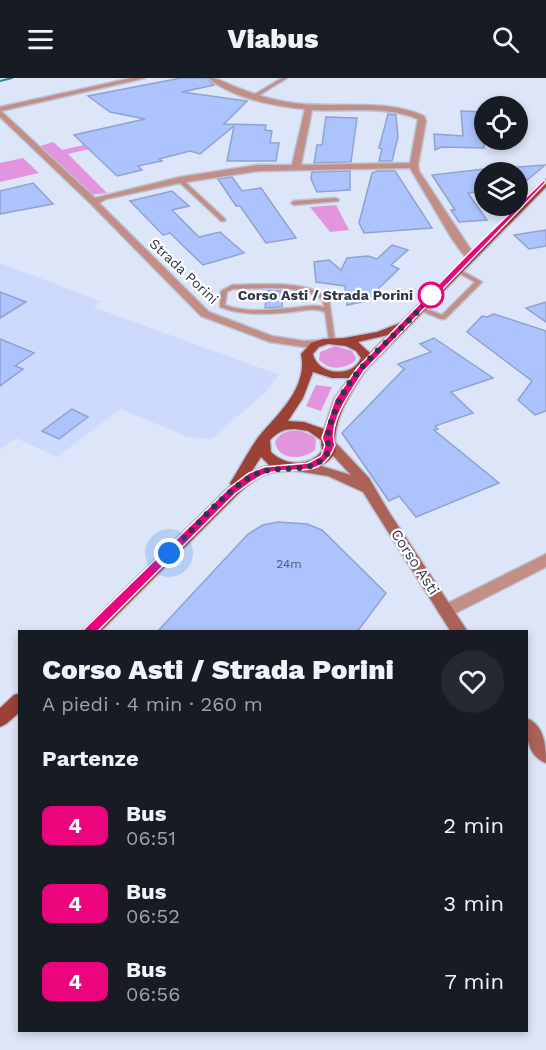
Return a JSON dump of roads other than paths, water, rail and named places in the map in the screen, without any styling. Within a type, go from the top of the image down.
[{"type":"main road","points":[[308,361],[320,372],[337,375],[363,366],[418,308],[546,182]]},
{"type":"main road","points":[[332,342],[359,347],[367,358],[340,399],[329,442],[329,452],[319,463],[294,468],[269,459],[262,444],[296,403],[306,380],[310,349],[332,342],[359,340],[381,335],[408,319]]},
{"type":"main road","points":[[272,431],[291,425],[313,427],[329,442]]},
{"type":"main road","name":"Corso Asti","points":[[233,490],[262,444]]},
{"type":"main road","name":"Corso Asti","points":[[91,630],[233,490],[252,476],[268,470],[294,468]]},
{"type":"main road","points":[[0,719],[18,702]]},
{"type":"street","name":"Strada Porini","points":[[0,111],[142,78]]},
{"type":"street","points":[[211,78],[254,96],[309,108],[400,111],[416,115],[422,121],[414,165],[457,239],[470,256]]},
{"type":"street","points":[[296,166],[309,108]]},
{"type":"street","name":"Strada Porini","points":[[0,111],[199,309],[212,318],[270,339],[308,361]]},
{"type":"street","points":[[94,202],[180,180],[258,168],[414,165]]},
{"type":"street","name":"Strada Porini","points":[[270,339],[304,344],[332,342]]},
{"type":"street","name":"Corso Asti","points":[[329,442],[364,481],[459,630]]},
{"type":"street","name":"Corso Asti","points":[[294,468],[323,469],[338,474],[370,493]]},
{"type":"street","points":[[446,611],[546,560]]},
{"type":"street","points":[[528,729],[546,754]]},
{"type":"lane","points":[[254,96],[285,78]]},
{"type":"lane","points":[[180,180],[224,219]]},
{"type":"lane","points":[[294,203],[336,200]]},
{"type":"lane","points":[[418,308],[443,318],[479,282],[456,270]]},
{"type":"lane","points":[[328,310],[317,306],[295,310],[246,311],[231,310],[222,306],[224,291],[232,287],[300,288],[322,295],[326,299],[328,310],[332,342]]},
{"type":"waterway","points":[[0,81],[12,78]]},
{"type":"place","name":"Corso Asti / Strada Porini","points":[[431,295]]}]
